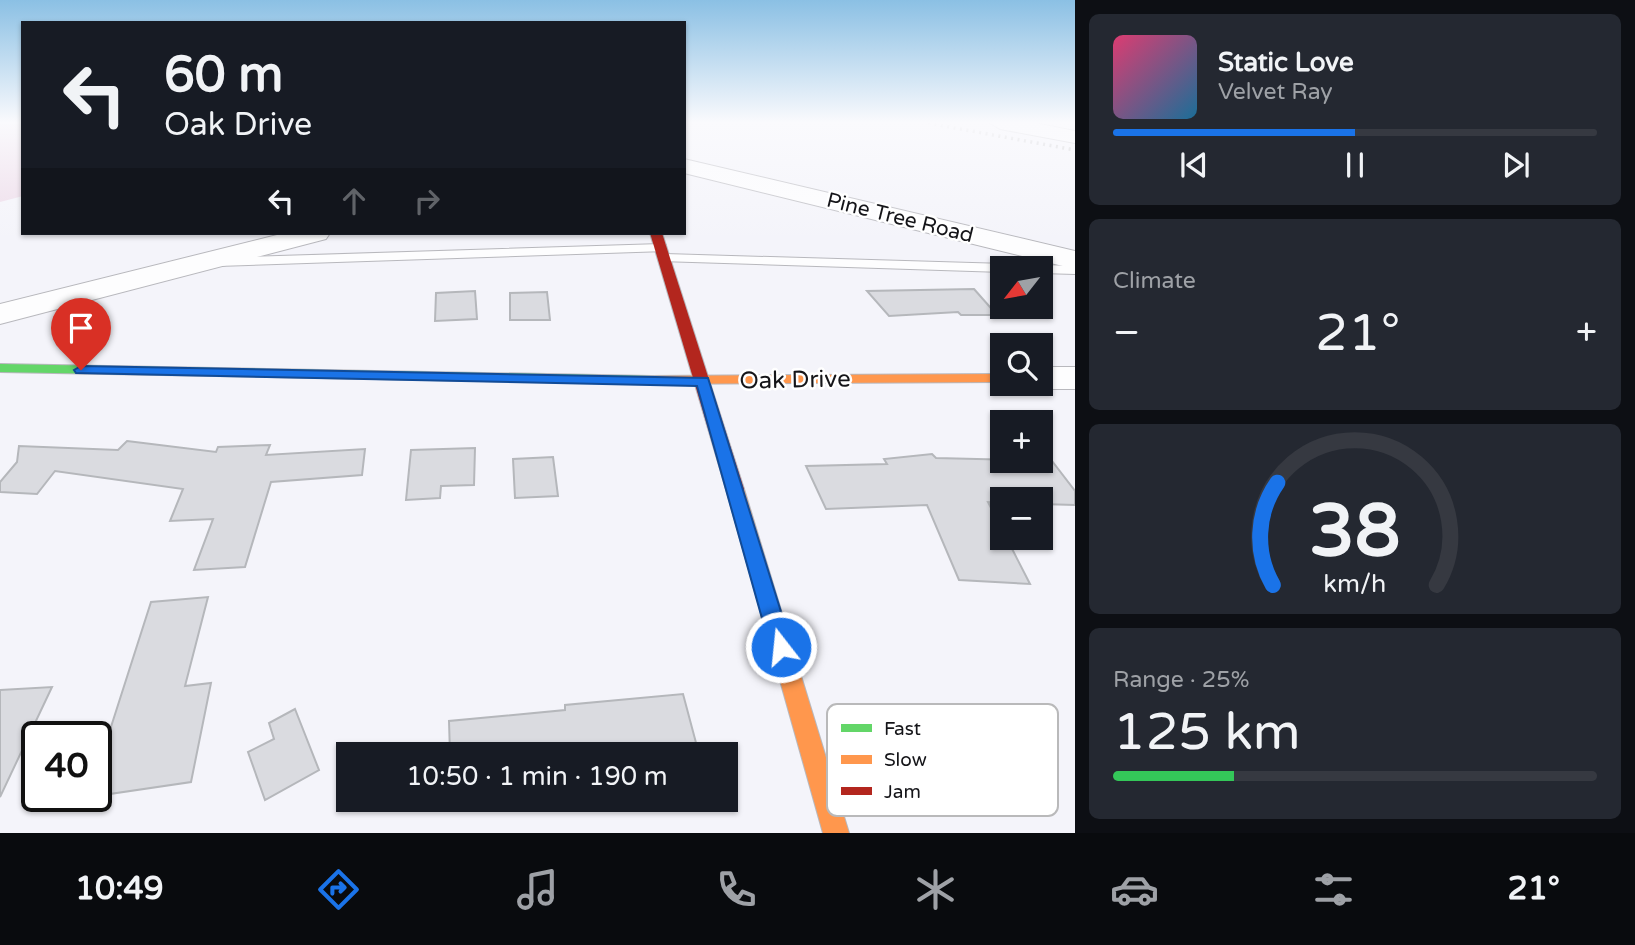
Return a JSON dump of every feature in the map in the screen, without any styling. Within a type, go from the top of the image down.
[{"type":"street","name":"Pine Tree Road","points":[[686,166],[1075,260]]},
{"type":"street","points":[[0,314],[308,235]]},
{"type":"street","points":[[661,246],[827,802]]},
{"type":"street","name":"Oak Drive","points":[[0,368],[703,381],[990,378]]},
{"type":"street","points":[[1053,378],[1075,378]]},
{"type":"street","points":[[831,816],[836,833]]},
{"type":"lane","points":[[200,262],[661,246],[990,267]]},
{"type":"lane","points":[[1054,269],[1075,270]]},
{"type":"shaded area","points":[[0,162],[21,162],[21,197],[0,202]]},
{"type":"building","points":[[974,289],[990,307],[990,315],[961,315],[958,312],[889,316],[867,291]]},
{"type":"building","points":[[475,291],[477,319],[435,321],[436,293]]},
{"type":"building","points":[[547,292],[550,320],[510,320],[510,293]]},
{"type":"building","points":[[127,441],[216,452],[218,447],[270,445],[266,455],[365,449],[362,475],[271,482],[245,567],[194,570],[213,519],[170,521],[183,489],[55,471],[37,494],[0,492],[0,482],[17,462],[19,446],[118,450]]},
{"type":"building","points":[[475,448],[474,485],[441,486],[440,498],[406,500],[411,450]]},
{"type":"building","points":[[932,454],[936,458],[990,459],[990,473],[1053,473],[1053,462],[1075,491],[1075,505],[1053,504],[1053,487],[990,487],[990,550],[1013,550],[1030,584],[959,580],[927,505],[826,509],[806,466],[887,464],[884,459]]},
{"type":"building","points":[[553,457],[558,496],[515,498],[513,459]]},
{"type":"building","points":[[208,597],[185,686],[211,683],[191,782],[112,794],[112,724],[151,602]]},
{"type":"building","points":[[52,687],[36,721],[21,721],[21,753],[0,797],[0,690]]},
{"type":"building","points":[[683,694],[696,742],[450,742],[449,721],[565,710],[565,705]]},
{"type":"building","points":[[295,709],[319,770],[265,800],[248,752],[274,739],[269,723]]},
{"type":"traffic: fast","points":[[0,368],[651,380]]},
{"type":"traffic: slow","points":[[651,380],[990,378]]},
{"type":"traffic: slow","points":[[735,489],[827,802]]},
{"type":"traffic: slow","points":[[831,816],[836,833]]},
{"type":"traffic: jam","points":[[657,235],[735,489]]},
{"type":"route","points":[[81,370],[703,381],[781,647]]}]
